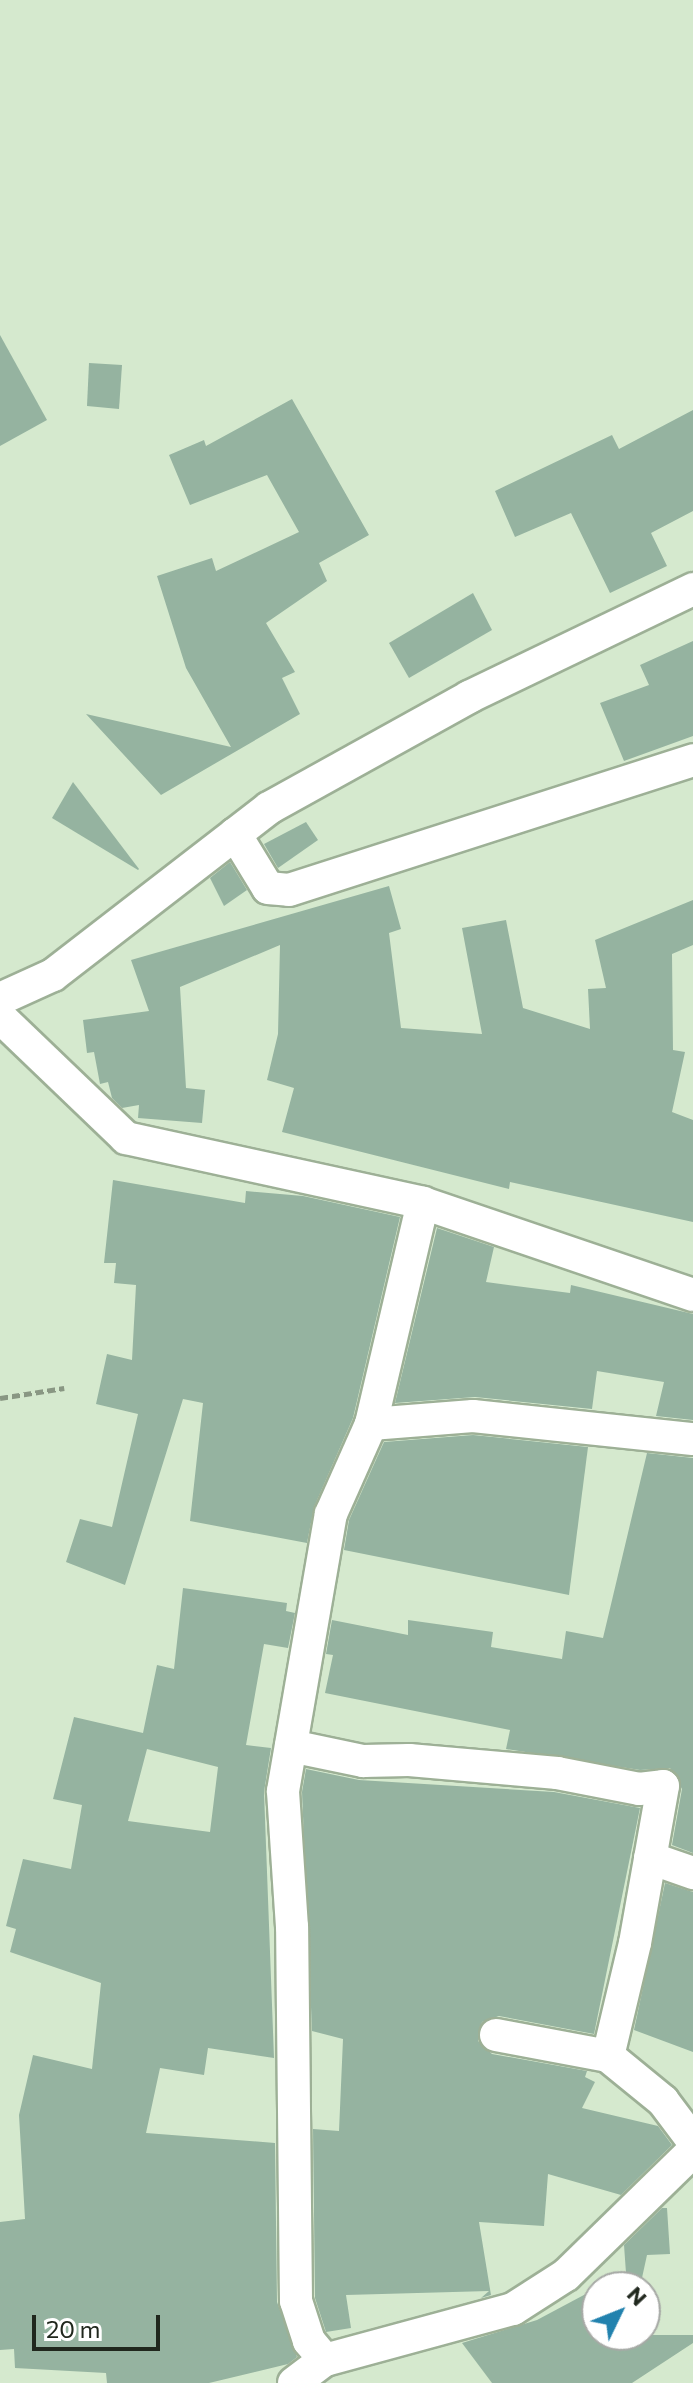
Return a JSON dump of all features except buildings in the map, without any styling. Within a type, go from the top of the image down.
[{"type":"street","points":[[0,999],[53,975],[235,834],[370,748],[693,589]]},
{"type":"street","points":[[235,834],[275,892],[308,887],[693,760]]},
{"type":"street","points":[[0,1017],[126,1138],[423,1203],[693,1295]]},
{"type":"street","points":[[325,2360],[309,2341],[296,2301],[292,1927],[283,1791],[331,1514],[371,1424],[423,1203]]},
{"type":"street","points":[[371,1424],[473,1416],[693,1439]]},
{"type":"street","points":[[291,1746],[363,1761],[409,1760],[557,1773],[639,1789],[663,1786],[608,2056]]},
{"type":"street","points":[[650,1858],[693,1873]]},
{"type":"street","points":[[496,2035],[608,2056],[663,2101],[693,2141]]},
{"type":"street","points":[[294,2383],[325,2360],[513,2309],[566,2275],[693,2151]]},
{"type":"path","points":[[0,1398],[64,1388]]}]
